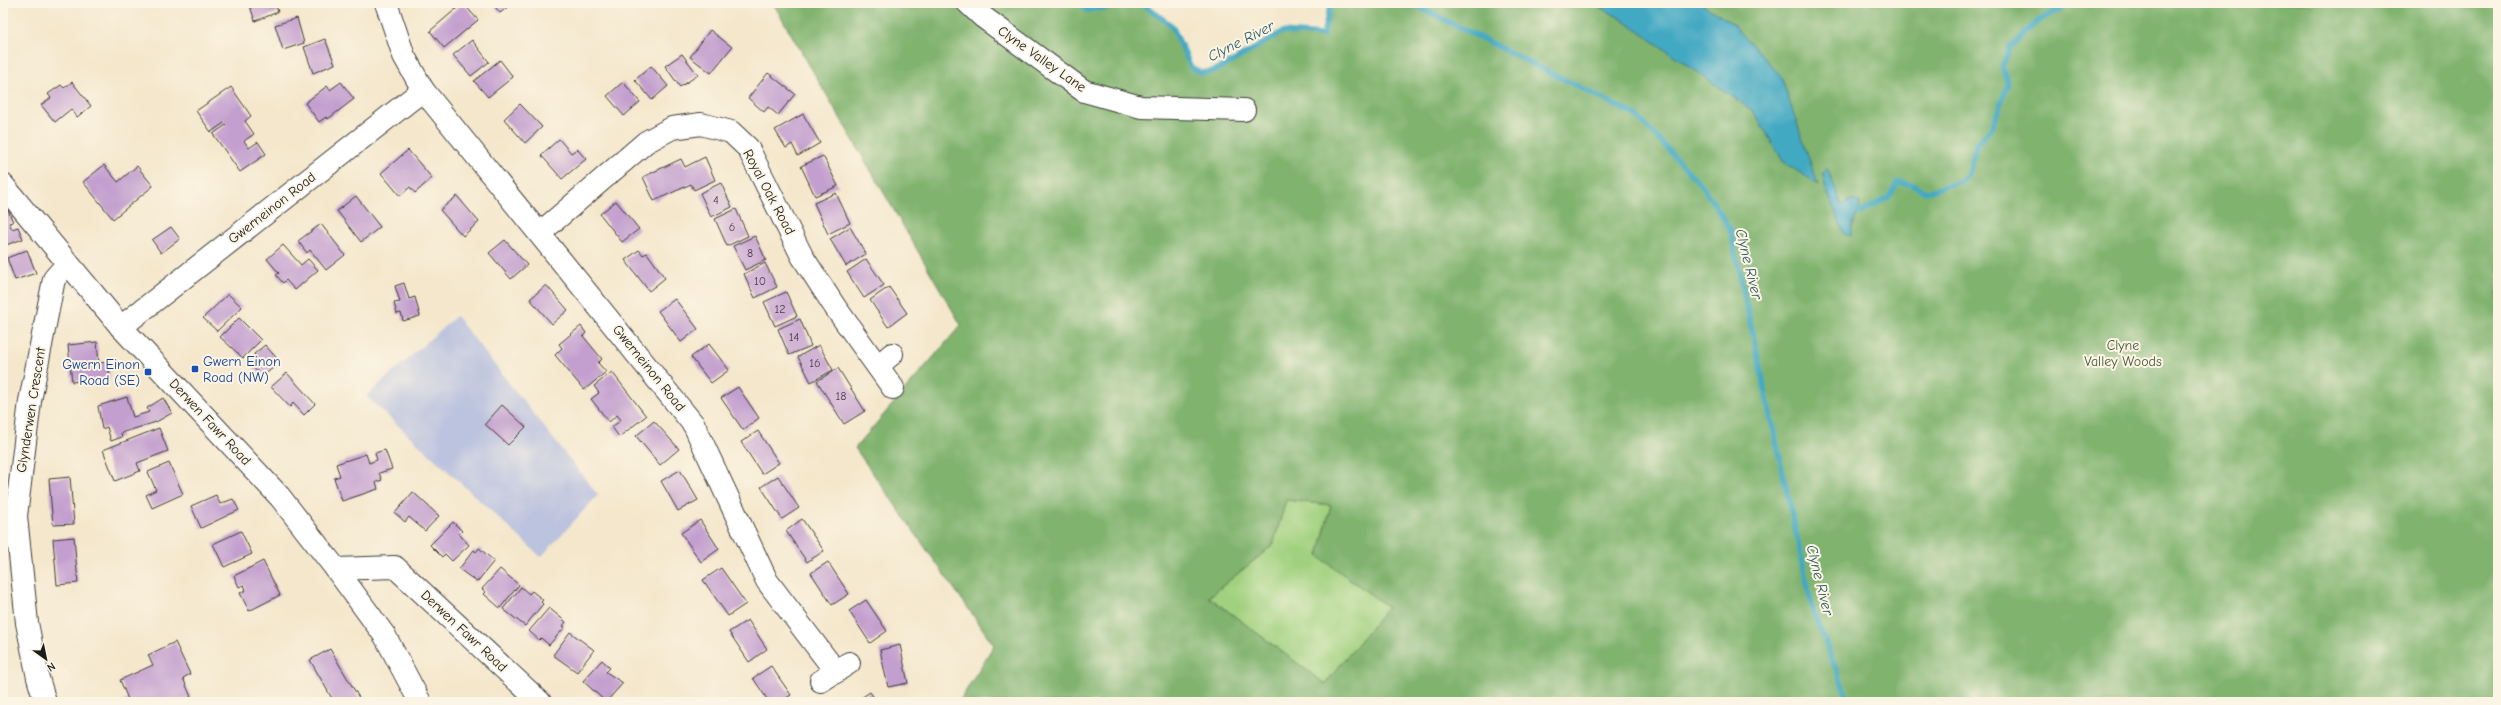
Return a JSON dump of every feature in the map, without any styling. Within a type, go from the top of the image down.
[{"type":"street","name":"Gwerneinon Road","points":[[386,3],[404,56],[423,90],[540,233],[694,426],[767,581],[835,672]]},
{"type":"street","name":"Clyne Valley Lane","points":[[968,3],[982,17],[1084,91],[1141,107],[1244,110]]},
{"type":"street","name":"Gwerneinon Road","points":[[121,327],[423,90]]},
{"type":"street","name":"Royal Oak Road","points":[[540,233],[646,142],[672,128],[701,124],[731,132],[748,148],[802,256],[835,307],[885,360],[893,388]]},
{"type":"street","name":"Derwen Fawr Road","points":[[3,185],[67,264],[121,327],[280,497],[336,569],[385,636],[420,702]]},
{"type":"street","name":"Glynderwen Crescent","points":[[46,702],[38,678],[27,623],[16,516],[30,401],[54,279],[67,264]]},
{"type":"street","name":"Derwen Fawr Road","points":[[336,569],[394,566],[540,702]]},
{"type":"shaded area","points":[[456,316],[598,495],[541,557],[366,396]]},
{"type":"green space","name":"Clyne Valley Woods","points":[[773,3],[1081,3],[1086,10],[1143,4],[1172,26],[1191,67],[1201,73],[1214,71],[1232,62],[1282,32],[1323,35],[1331,3],[2498,3],[2498,702],[959,702],[994,645],[855,448],[961,325]],"holes":[[[1286,500],[1331,505],[1318,556],[1388,607],[1325,684],[1209,597],[1273,545]]]},
{"type":"green space","points":[[1286,500],[1331,505],[1318,556],[1388,607],[1325,684],[1209,597],[1273,545]]},
{"type":"water","points":[[1592,3],[1700,3],[1732,23],[1781,76],[1818,185],[1783,161],[1753,111],[1620,18]]},
{"type":"water","points":[[1827,168],[1842,205],[1851,200],[1860,202],[1859,211],[1852,227],[1851,236],[1844,234],[1825,187],[1823,173]]},
{"type":"building","points":[[249,3],[275,3],[278,12],[255,21]]},
{"type":"building","points":[[463,3],[478,20],[444,48],[430,31]]},
{"type":"building","points":[[492,3],[513,3],[500,13]]},
{"type":"building","points":[[297,18],[304,43],[283,50],[275,25]]},
{"type":"building","points":[[710,30],[732,47],[711,73],[690,57]]},
{"type":"building","points":[[325,39],[335,64],[313,73],[304,47]]},
{"type":"building","points":[[472,40],[489,62],[471,76],[453,55]]},
{"type":"building","points":[[682,54],[698,75],[680,87],[665,66]]},
{"type":"building","points":[[500,60],[513,77],[488,97],[474,81]]},
{"type":"building","points":[[651,66],[668,86],[652,100],[635,80]]},
{"type":"building","points":[[768,73],[795,94],[778,115],[768,107],[764,112],[748,98]]},
{"type":"building","points":[[72,82],[91,106],[77,117],[71,109],[55,122],[41,105],[51,98],[48,94],[61,85],[64,88]]},
{"type":"building","points":[[341,82],[354,99],[328,119],[326,117],[319,122],[305,103],[327,86],[330,90]]},
{"type":"building","points":[[623,82],[640,102],[624,116],[607,96]]},
{"type":"building","points":[[231,87],[251,116],[245,121],[254,134],[244,141],[249,148],[258,142],[266,154],[240,172],[213,134],[226,125],[224,123],[211,132],[196,111]]},
{"type":"building","points":[[520,104],[542,127],[525,143],[504,119]]},
{"type":"building","points":[[803,114],[820,143],[798,156],[792,144],[786,148],[775,130]]},
{"type":"building","points":[[559,139],[571,153],[577,149],[586,159],[562,179],[541,155]]},
{"type":"building","points":[[408,150],[432,178],[415,193],[410,187],[400,196],[381,173]]},
{"type":"building","points":[[823,156],[838,186],[815,196],[801,166]]},
{"type":"building","points":[[705,157],[715,180],[694,190],[691,184],[654,201],[643,177],[681,159],[685,167]]},
{"type":"building","points":[[104,165],[118,182],[137,166],[153,186],[113,219],[83,182]]},
{"type":"building","points":[[721,183],[732,207],[711,217],[700,193]]},
{"type":"building","points":[[836,193],[850,223],[828,234],[814,203]]},
{"type":"building","points":[[356,196],[380,227],[361,242],[337,211]]},
{"type":"building","points":[[457,196],[479,222],[463,236],[440,210]]},
{"type":"building","points":[[616,201],[639,229],[622,242],[600,214]]},
{"type":"building","points":[[736,209],[748,236],[727,246],[715,219]]},
{"type":"building","points":[[8,210],[13,222],[9,223],[12,229],[18,227],[23,239],[3,246],[3,212]]},
{"type":"building","points":[[321,224],[345,255],[326,270],[310,250],[307,253],[298,241]]},
{"type":"building","points":[[171,227],[180,239],[161,253],[152,240]]},
{"type":"building","points":[[850,227],[866,254],[846,266],[830,239]]},
{"type":"building","points":[[755,236],[766,260],[745,270],[733,246]]},
{"type":"building","points":[[505,240],[527,265],[511,279],[489,253]]},
{"type":"building","points":[[283,245],[301,265],[308,259],[318,270],[295,290],[286,280],[283,283],[276,275],[279,273],[267,259]]},
{"type":"building","points":[[27,250],[36,273],[15,280],[7,258]]},
{"type":"building","points":[[639,250],[643,255],[647,253],[665,278],[649,291],[625,260]]},
{"type":"building","points":[[866,259],[884,285],[864,298],[847,272]]},
{"type":"building","points":[[765,263],[777,287],[755,298],[744,274]]},
{"type":"building","points":[[404,283],[409,299],[415,297],[420,316],[403,321],[401,313],[397,314],[394,303],[400,302],[395,286]]},
{"type":"building","points":[[546,285],[568,310],[552,324],[530,299]]},
{"type":"building","points":[[889,287],[907,313],[888,327],[870,300]]},
{"type":"building","points":[[786,292],[797,316],[775,326],[764,302]]},
{"type":"building","points":[[228,294],[242,307],[217,331],[203,318]]},
{"type":"building","points":[[675,299],[698,329],[681,342],[658,311]]},
{"type":"building","points":[[239,318],[261,340],[243,358],[220,337]]},
{"type":"building","points":[[800,319],[811,346],[789,355],[778,329]]},
{"type":"building","points":[[581,326],[586,333],[583,336],[602,359],[598,363],[606,372],[584,390],[555,355],[562,348],[559,344]]},
{"type":"building","points":[[97,342],[99,363],[108,362],[110,378],[72,382],[68,345]]},
{"type":"building","points":[[709,344],[729,370],[711,383],[691,357]]},
{"type":"building","points":[[265,345],[280,362],[262,377],[251,365],[257,359],[254,354]]},
{"type":"building","points":[[819,345],[833,370],[811,382],[798,357]]},
{"type":"building","points":[[838,368],[865,411],[844,424],[817,381]]},
{"type":"building","points":[[612,372],[646,416],[619,437],[612,427],[621,420],[617,415],[609,422],[591,399],[599,393],[594,386]]},
{"type":"building","points":[[287,373],[315,404],[304,415],[293,403],[290,407],[271,387]]},
{"type":"building","points":[[738,387],[759,418],[743,430],[721,398]]},
{"type":"building","points":[[127,397],[133,417],[149,412],[147,408],[163,398],[172,413],[156,422],[121,433],[122,437],[111,441],[107,427],[102,429],[98,406]]},
{"type":"building","points":[[502,405],[526,427],[508,445],[485,424]]},
{"type":"building","points":[[654,421],[679,449],[660,465],[636,436]]},
{"type":"building","points":[[159,428],[168,451],[137,463],[140,471],[115,481],[103,450]]},
{"type":"building","points":[[758,431],[779,463],[762,474],[741,442]]},
{"type":"building","points":[[385,450],[392,469],[379,473],[382,480],[376,482],[378,489],[342,501],[334,478],[340,476],[336,464],[366,454],[369,463],[377,460],[375,453]]},
{"type":"building","points":[[169,463],[183,494],[152,508],[146,495],[156,490],[148,472]]},
{"type":"building","points":[[680,470],[698,500],[678,511],[661,481]]},
{"type":"building","points":[[778,476],[799,508],[782,519],[761,487]]},
{"type":"building","points":[[70,477],[74,524],[53,525],[49,479]]},
{"type":"building","points":[[413,492],[439,516],[425,531],[409,517],[405,522],[395,513]]},
{"type":"building","points":[[216,495],[220,504],[233,499],[239,510],[201,528],[191,506]]},
{"type":"building","points":[[802,519],[824,551],[807,562],[786,531]]},
{"type":"building","points":[[700,520],[719,549],[701,562],[681,533]]},
{"type":"building","points":[[453,522],[462,531],[459,534],[469,545],[452,561],[445,554],[442,557],[430,545]]},
{"type":"building","points":[[241,531],[252,554],[224,567],[213,544]]},
{"type":"building","points":[[74,537],[78,583],[57,585],[53,539]]},
{"type":"building","points":[[479,548],[494,561],[477,582],[459,569],[474,550],[476,552]]},
{"type":"building","points":[[263,561],[280,595],[249,611],[240,593],[246,590],[244,585],[239,587],[234,576]]},
{"type":"building","points":[[828,562],[849,594],[832,605],[811,573]]},
{"type":"building","points":[[721,568],[746,604],[728,616],[703,580]]},
{"type":"building","points":[[500,569],[519,585],[500,608],[484,594],[486,592],[482,589]]},
{"type":"building","points":[[521,587],[529,594],[532,591],[543,600],[541,602],[543,604],[525,626],[503,609]]},
{"type":"building","points":[[866,600],[887,631],[870,643],[849,611]]},
{"type":"building","points":[[549,608],[566,622],[563,626],[565,627],[549,645],[541,638],[539,640],[529,631]]},
{"type":"building","points":[[748,620],[767,649],[749,662],[729,632]]},
{"type":"building","points":[[570,632],[594,650],[577,672],[553,655]]},
{"type":"building","points":[[175,642],[190,674],[183,678],[191,697],[179,702],[122,702],[128,699],[120,680],[153,665],[148,655]]},
{"type":"building","points":[[900,645],[908,683],[888,687],[880,650]]},
{"type":"building","points":[[330,649],[361,701],[334,702],[310,660]]},
{"type":"building","points":[[602,660],[610,668],[606,672],[623,683],[606,702],[583,681]]},
{"type":"building","points":[[771,666],[791,695],[780,702],[769,702],[753,678]]},
{"type":"building","points":[[870,692],[877,702],[855,702]]},
{"type":"waterway","name":"Clyne River","points":[[1081,3],[1086,10],[1143,4],[1172,26],[1191,67],[1201,73],[1214,71],[1232,62],[1282,32],[1323,35],[1331,3]]},
{"type":"waterway","name":"Clyne River","points":[[1398,3],[1419,7],[1637,116],[1703,187],[1730,229],[1813,611],[1849,702]]},
{"type":"waterway","points":[[1860,213],[1889,197],[1898,182],[1912,185],[1927,192],[1962,181],[1969,174],[1976,145],[1992,127],[2008,84],[2002,67],[2010,47],[2037,22],[2060,9],[2067,3]]},
{"type":"place","name":"Gwern Einon Road (NW)","points":[[195,369]]},
{"type":"place","name":"Gwern Einon Road (SE)","points":[[148,372]]}]
